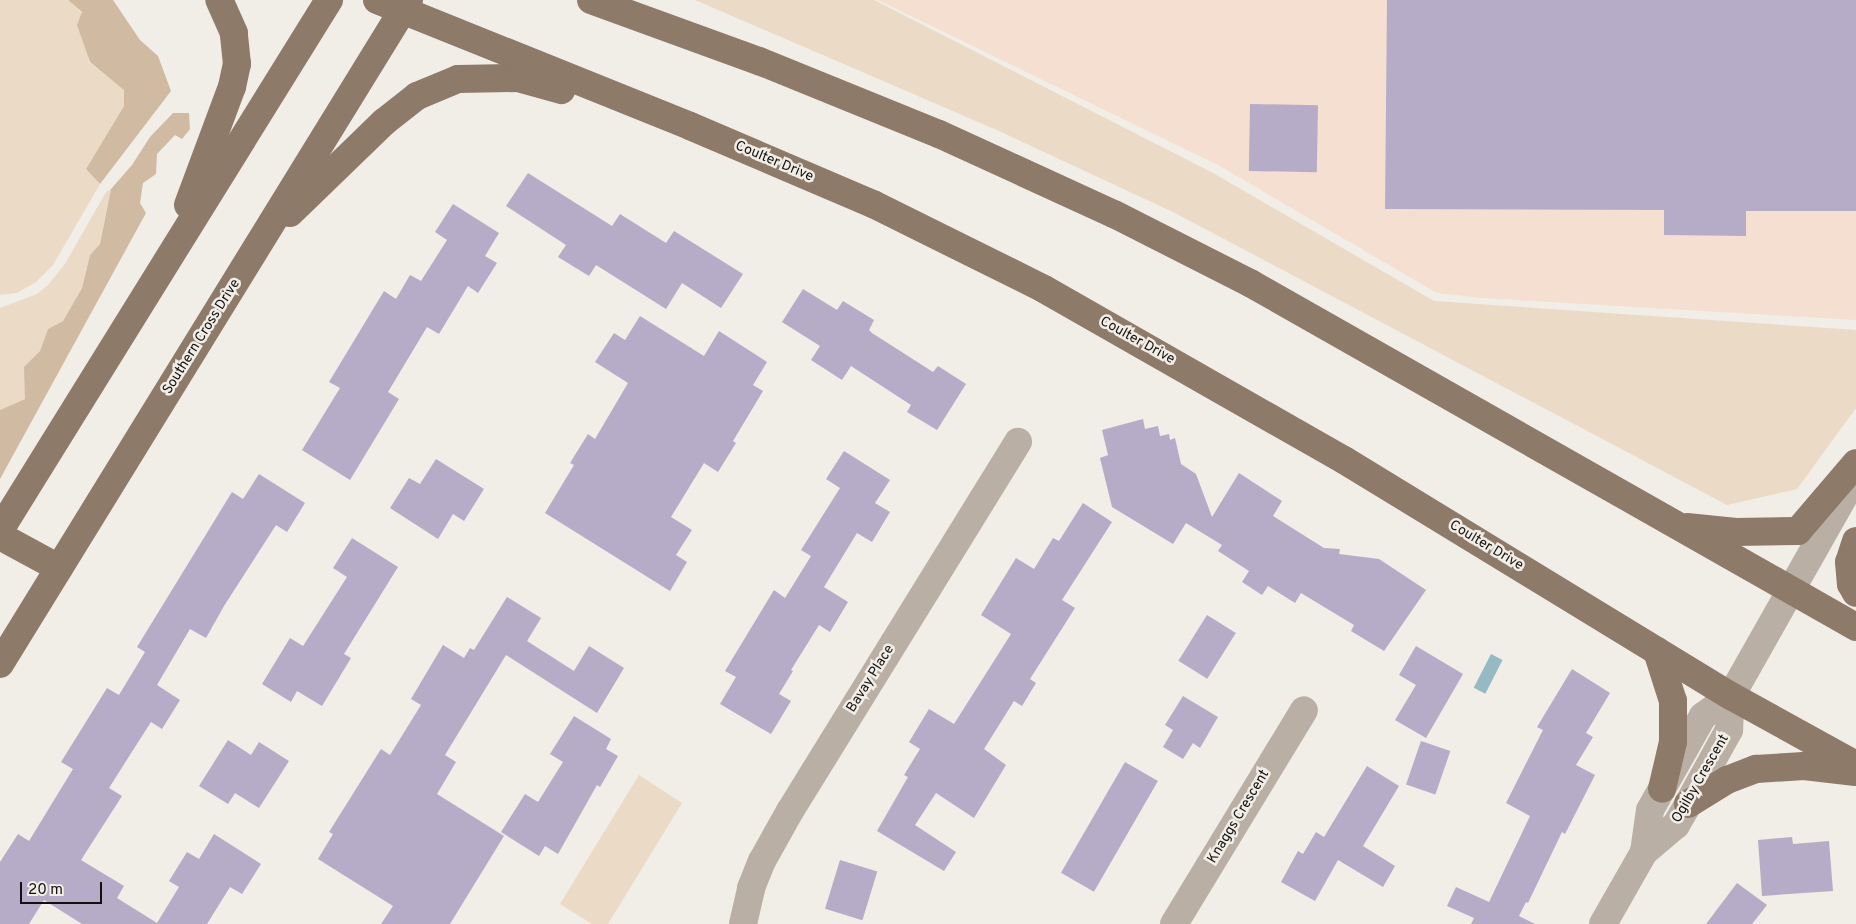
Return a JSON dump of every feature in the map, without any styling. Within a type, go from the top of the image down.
[{"type":"main road","points":[[166,262],[232,87],[238,64],[234,33],[219,0]]},
{"type":"main road","points":[[0,530],[328,0]]},
{"type":"main road","name":"Coulter Drive","points":[[376,0],[406,5],[873,204],[1044,289],[1344,460],[1731,696],[1856,765]]},
{"type":"main road","points":[[591,0],[662,25],[939,134],[1114,214],[1250,283],[1856,627]]},
{"type":"main road","points":[[628,0],[662,25]]},
{"type":"main road","name":"Southern Cross Drive","points":[[0,664],[406,5]]},
{"type":"main road","points":[[261,242],[384,122],[417,96],[458,79],[518,78],[690,126]]},
{"type":"main road","points":[[1676,525],[1736,532],[1798,531],[1856,463]]},
{"type":"main road","points":[[0,536],[59,568]]},
{"type":"main road","points":[[1856,541],[1849,562],[1851,584],[1856,593]]},
{"type":"main road","points":[[1657,651],[1673,701],[1673,742],[1662,789]]},
{"type":"main road","points":[[1688,804],[1727,780],[1756,770],[1804,766],[1856,772]]},
{"type":"street","name":"Bavay Place","points":[[743,924],[751,888],[762,861],[790,811],[1018,442]]},
{"type":"street","points":[[1731,696],[1789,590],[1856,475]]},
{"type":"street","name":"Ogilby Crescent","points":[[1644,852],[1650,810],[1703,716],[1731,696]]},
{"type":"street","name":"Ogilby Crescent","points":[[1602,924],[1644,852],[1676,825],[1688,804],[1729,730],[1731,696]]},
{"type":"street","name":"Knaggs Crescent","points":[[1174,924],[1304,710]]},
{"type":"shaded area","points":[[0,0],[68,0],[82,13],[89,62],[124,89],[124,106],[86,169],[100,184],[53,265],[36,282],[17,293],[0,295]]},
{"type":"shaded area","points":[[68,0],[113,0],[140,40],[158,56],[171,91],[100,184],[86,169],[124,106],[124,90],[90,62],[77,25],[82,12]]},
{"type":"shaded area","points":[[695,0],[874,0],[1213,173],[1434,301],[1856,330],[1856,408],[1797,489],[1727,505],[1175,213],[999,131]]},
{"type":"shaded area","points":[[878,0],[1856,0],[1856,320],[1483,298],[1437,293],[1218,165]]},
{"type":"shaded area","points":[[173,113],[189,113],[190,129],[182,139],[175,135],[157,154],[156,174],[143,183],[140,203],[146,213],[0,479],[0,410],[25,399],[24,367],[40,351],[48,329],[63,321],[82,288],[90,255],[100,244],[111,189],[132,165],[150,137]]},
{"type":"shaded area","points":[[111,189],[100,244],[90,255],[82,288],[63,321],[48,329],[40,351],[25,367],[25,399],[0,410],[0,308],[37,294],[48,285],[65,264],[106,192]]},
{"type":"shaded area","points":[[639,775],[682,803],[608,924],[592,924],[560,904]]},
{"type":"water","points":[[1491,654],[1503,660],[1485,694],[1474,688]]},
{"type":"building","points":[[1387,0],[1856,0],[1856,211],[1746,211],[1746,236],[1664,235],[1664,210],[1385,209]]},
{"type":"building","points":[[1250,104],[1318,105],[1317,172],[1249,171]]},
{"type":"building","points":[[528,173],[612,226],[620,214],[666,243],[674,231],[743,274],[721,308],[682,283],[666,309],[596,265],[589,276],[558,257],[566,245],[506,206]]},
{"type":"building","points":[[453,204],[499,233],[485,256],[497,263],[478,293],[468,286],[439,334],[427,327],[388,392],[399,399],[350,480],[302,450],[340,388],[329,382],[384,291],[396,299],[410,275],[421,281],[447,240],[435,232]]},
{"type":"building","points":[[803,289],[837,310],[843,301],[874,320],[869,330],[872,333],[933,372],[938,366],[966,384],[937,430],[907,412],[911,405],[851,366],[842,380],[811,360],[820,346],[782,322]]},
{"type":"building","points":[[640,316],[704,356],[719,331],[767,362],[753,385],[763,391],[733,441],[736,443],[718,472],[704,463],[671,517],[692,530],[676,555],[687,562],[670,591],[545,513],[574,465],[570,463],[588,434],[595,439],[628,383],[595,362],[614,333],[625,340]]},
{"type":"building","points":[[1143,419],[1145,429],[1158,426],[1160,436],[1169,434],[1170,440],[1175,438],[1181,464],[1196,474],[1212,517],[1239,473],[1282,501],[1273,516],[1324,548],[1340,549],[1339,554],[1379,559],[1426,590],[1384,651],[1351,631],[1354,625],[1301,593],[1295,603],[1268,586],[1262,595],[1242,582],[1249,571],[1218,551],[1222,545],[1186,523],[1173,544],[1112,507],[1100,458],[1108,455],[1102,430]]},
{"type":"building","points":[[844,451],[890,480],[875,503],[890,512],[872,542],[857,533],[824,587],[848,602],[830,632],[819,625],[791,670],[793,671],[779,694],[791,701],[771,734],[720,704],[736,677],[725,671],[774,590],[785,598],[811,556],[801,550],[840,488],[826,479]]},
{"type":"building","points":[[436,459],[484,489],[464,521],[453,514],[438,539],[390,508],[409,478],[420,484]]},
{"type":"building","points":[[259,474],[305,503],[287,532],[276,525],[224,606],[206,638],[190,629],[157,685],[180,700],[162,729],[151,722],[109,788],[122,796],[81,860],[124,886],[117,898],[157,923],[179,887],[169,881],[187,852],[199,859],[214,834],[261,864],[242,894],[230,887],[207,924],[82,924],[44,900],[29,924],[0,924],[0,862],[18,834],[29,841],[73,769],[61,762],[107,688],[119,695],[145,652],[137,647],[232,492],[243,499]]},
{"type":"building","points":[[1083,503],[1112,522],[1062,600],[1075,608],[1030,679],[1036,683],[1022,706],[1014,701],[984,749],[1006,765],[974,818],[936,793],[915,825],[956,852],[944,871],[877,831],[908,777],[904,775],[920,749],[909,742],[929,709],[954,724],[1011,634],[981,615],[1016,558],[1034,569],[1053,538],[1059,541]]},
{"type":"building","points":[[352,538],[398,567],[344,654],[351,658],[322,706],[297,691],[291,702],[262,684],[290,638],[303,646],[347,577],[333,568]]},
{"type":"building","points":[[507,597],[541,618],[527,641],[574,671],[589,646],[624,668],[597,713],[506,655],[445,755],[456,762],[437,794],[504,836],[450,924],[381,924],[393,906],[318,859],[333,834],[329,832],[381,749],[390,755],[421,705],[411,699],[443,645],[464,658],[470,648],[474,650]]},
{"type":"building","points":[[1207,615],[1236,633],[1207,679],[1178,661]]},
{"type":"building","points":[[1416,646],[1463,674],[1426,738],[1395,720],[1416,685],[1399,675]]},
{"type":"building","points":[[1572,669],[1610,693],[1586,733],[1593,737],[1576,765],[1595,775],[1565,834],[1562,832],[1528,903],[1526,902],[1519,916],[1535,924],[1471,924],[1474,918],[1447,906],[1456,887],[1489,902],[1530,816],[1506,803],[1543,730],[1537,727]]},
{"type":"building","points":[[1183,696],[1218,717],[1200,748],[1193,743],[1183,759],[1163,747],[1173,730],[1165,725]]},
{"type":"building","points":[[574,716],[611,739],[606,749],[618,756],[600,787],[597,785],[558,854],[545,846],[539,856],[501,832],[525,794],[538,802],[563,762],[550,754]]},
{"type":"building","points":[[228,740],[251,755],[259,742],[289,761],[259,808],[235,793],[228,804],[199,786]]},
{"type":"building","points":[[1421,741],[1450,751],[1435,795],[1406,784]]},
{"type":"building","points":[[1125,762],[1158,781],[1094,892],[1061,873]]},
{"type":"building","points":[[1367,766],[1399,786],[1363,846],[1395,866],[1383,887],[1338,860],[1315,901],[1281,882],[1298,851],[1303,854],[1316,832],[1324,837]]},
{"type":"building","points":[[1792,837],[1793,844],[1829,841],[1833,891],[1762,896],[1758,840]]},
{"type":"building","points":[[840,860],[877,871],[862,920],[825,909]]},
{"type":"building","points":[[1737,883],[1767,905],[1752,924],[1706,924]]}]
